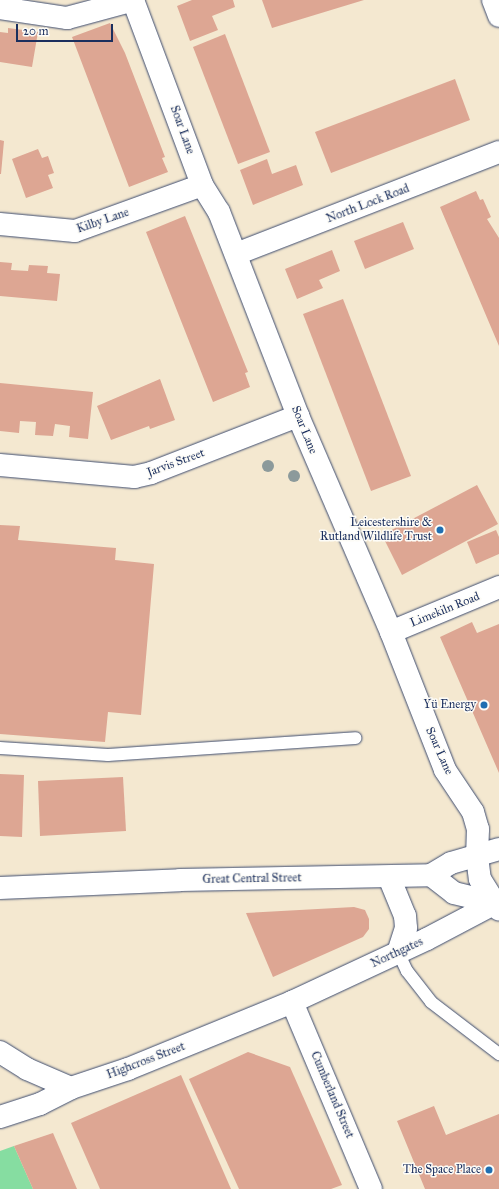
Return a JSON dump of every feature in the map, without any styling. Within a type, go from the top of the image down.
[{"type":"street","points":[[0,8],[67,18],[134,0]]},
{"type":"street","name":"Soar Lane","points":[[134,0],[202,185],[219,212],[298,416],[391,632],[445,770],[473,812],[478,829],[477,856],[480,879],[498,902]]},
{"type":"street","points":[[493,0],[499,16]]},
{"type":"street","name":"North Lock Road","points":[[236,254],[499,152]]},
{"type":"street","name":"Kilby Lane","points":[[0,224],[75,231],[202,185]]},
{"type":"street","name":"Jarvis Street","points":[[0,465],[126,477],[143,475],[298,416]]},
{"type":"street","name":"Limekiln Road","points":[[391,632],[499,587]]},
{"type":"street","points":[[498,902],[454,893],[431,876],[451,863],[499,850]]},
{"type":"street","name":"Great Central Street","points":[[0,888],[180,880],[431,876]]},
{"type":"street","points":[[388,877],[405,916],[406,928],[398,952]]},
{"type":"street","name":"Northgates","points":[[292,1002],[398,952],[498,902]]},
{"type":"street","name":"Highcross Street","points":[[0,1117],[40,1104],[71,1088],[128,1070],[292,1002]]},
{"type":"street","name":"Cumberland Street","points":[[292,1002],[371,1189]]},
{"type":"street","points":[[0,1052],[27,1069],[47,1076],[71,1088]]},
{"type":"lane","points":[[0,748],[108,755],[355,738]]},
{"type":"lane","points":[[398,952],[407,971],[431,1002],[499,1054]]},
{"type":"green space","points":[[14,1146],[33,1189],[0,1189],[0,1151]]},
{"type":"building","points":[[192,0],[233,0],[235,7],[212,16],[218,30],[190,41],[177,6]]},
{"type":"building","points":[[262,0],[364,0],[272,28]]},
{"type":"building","points":[[110,23],[125,53],[165,157],[162,158],[168,172],[129,187],[72,37]]},
{"type":"building","points":[[8,28],[38,32],[32,67],[0,62],[0,32],[8,33]]},
{"type":"building","points":[[225,34],[270,152],[238,164],[193,47]]},
{"type":"building","points":[[455,79],[470,120],[331,173],[315,132]]},
{"type":"building","points":[[0,140],[4,141],[1,174],[0,174]]},
{"type":"building","points":[[38,149],[42,158],[48,156],[54,173],[48,175],[53,188],[26,198],[12,159]]},
{"type":"building","points":[[267,159],[272,174],[296,165],[303,185],[253,205],[240,170]]},
{"type":"building","points":[[476,191],[480,200],[483,199],[491,217],[487,219],[499,238],[499,346],[440,207]]},
{"type":"building","points":[[185,216],[248,372],[245,373],[250,387],[213,402],[146,232]]},
{"type":"building","points":[[403,222],[414,249],[365,269],[354,241]]},
{"type":"building","points":[[332,250],[340,271],[319,280],[323,288],[297,299],[285,269]]},
{"type":"building","points":[[0,262],[12,263],[11,270],[28,271],[29,265],[48,266],[47,273],[60,274],[57,301],[0,296]]},
{"type":"building","points":[[343,299],[411,476],[371,491],[303,314]]},
{"type":"building","points":[[160,379],[175,420],[150,429],[149,426],[111,440],[97,406]]},
{"type":"building","points":[[0,383],[93,392],[88,439],[69,437],[70,426],[55,424],[53,436],[35,435],[36,422],[20,421],[19,433],[0,431]]},
{"type":"building","name":"Leicestershire & Rutland Wildlife Trust","points":[[477,485],[498,524],[402,575],[382,535]]},
{"type":"building","points":[[0,525],[20,526],[18,540],[116,548],[115,560],[154,564],[141,715],[108,712],[105,742],[0,734]]},
{"type":"building","points":[[496,530],[499,537],[499,554],[476,564],[467,542]]},
{"type":"building","name":"Yü Energy","points":[[472,622],[477,633],[499,624],[499,773],[440,637]]},
{"type":"building","points":[[0,774],[24,775],[22,837],[0,836]]},
{"type":"building","points":[[123,777],[126,831],[40,836],[38,781]]},
{"type":"building","points":[[354,907],[365,910],[369,919],[369,929],[363,937],[273,977],[246,913]]},
{"type":"building","points":[[248,1052],[290,1067],[342,1185],[331,1189],[239,1189],[189,1079]]},
{"type":"building","points":[[181,1075],[231,1189],[100,1189],[71,1123]]},
{"type":"building","points":[[434,1106],[446,1135],[499,1114],[499,1189],[425,1189],[397,1121]]},
{"type":"building","points":[[53,1133],[77,1189],[33,1189],[14,1146]]},
{"type":"place","name":"Leicestershire & Rutland Wildlife Trust","points":[[440,530]]},
{"type":"place","name":"Yü Energy","points":[[484,705]]},
{"type":"place","name":"The Space Place","points":[[489,1170]]}]
